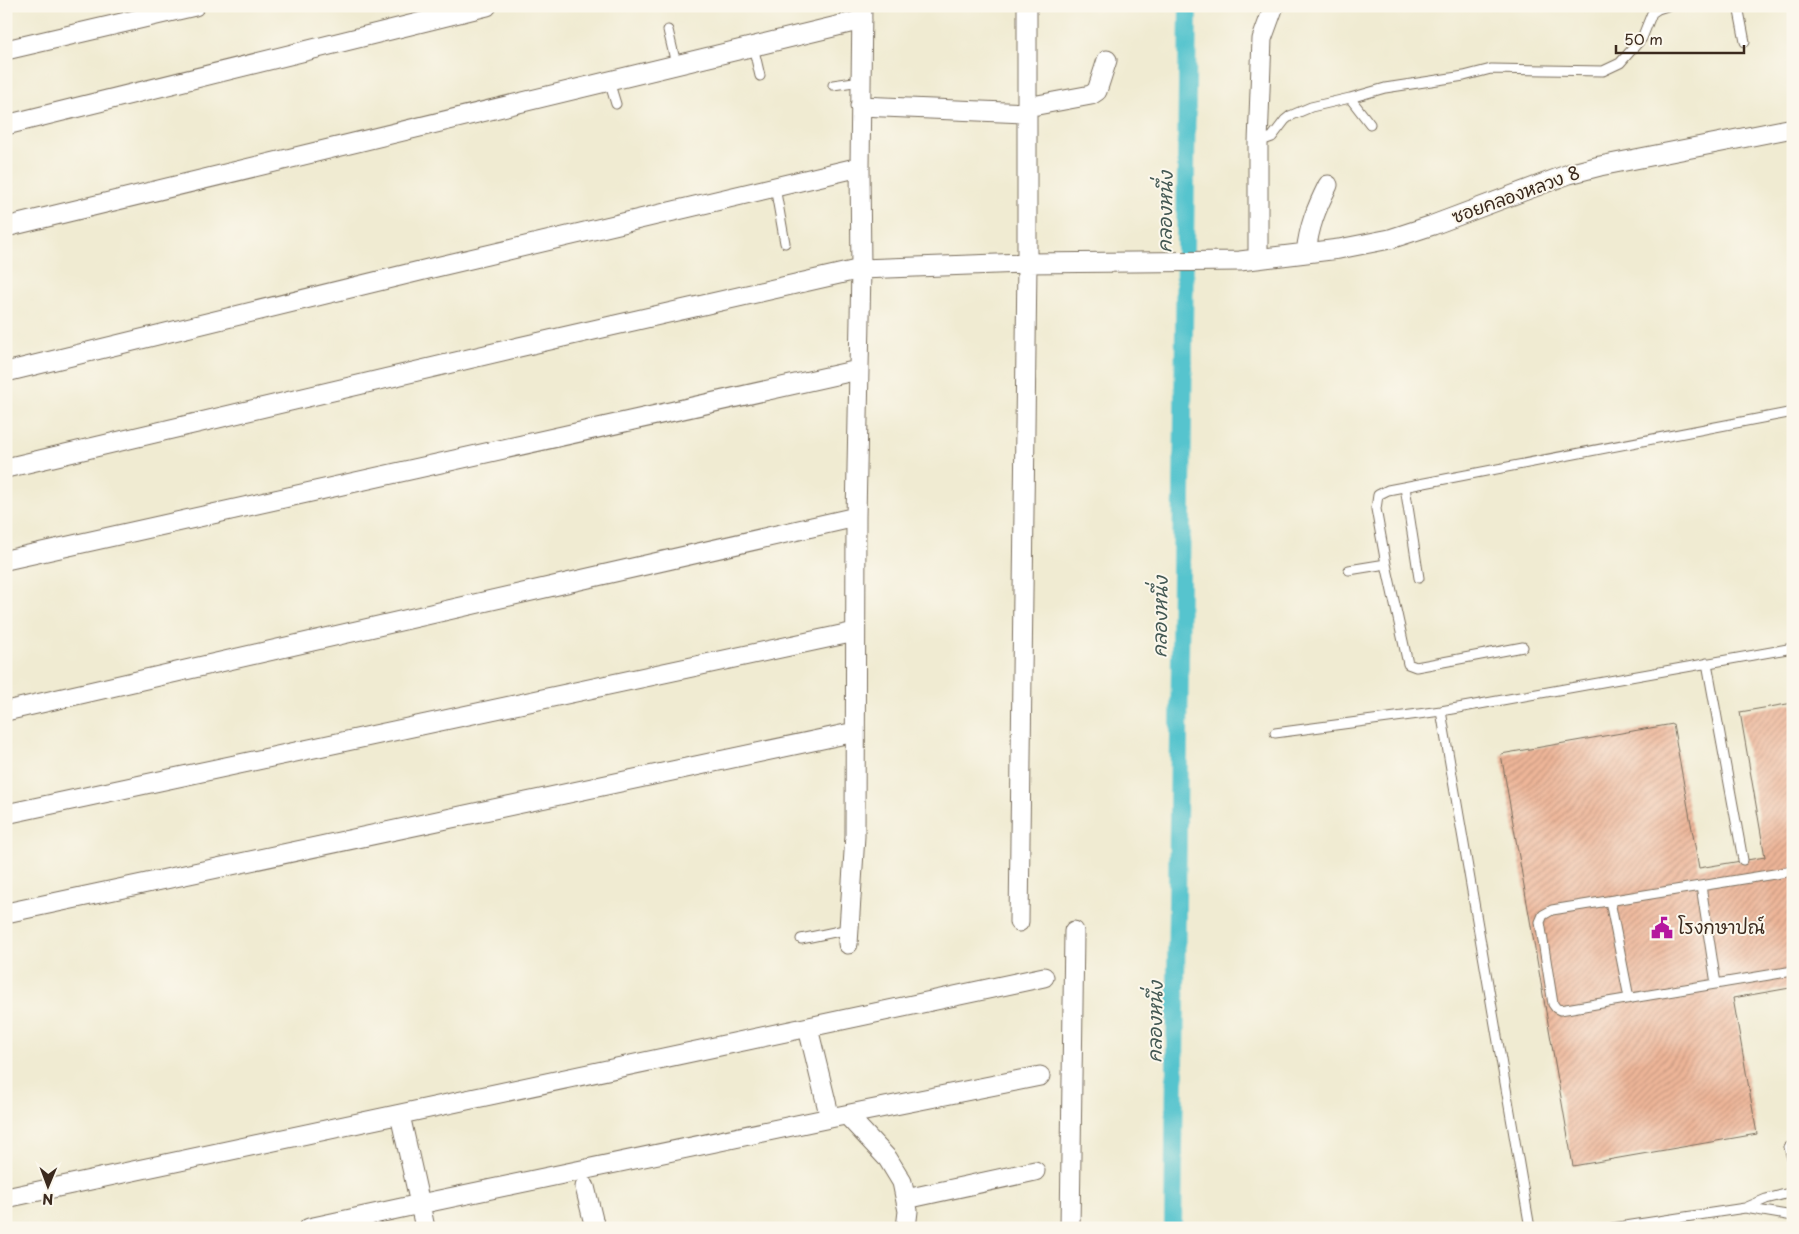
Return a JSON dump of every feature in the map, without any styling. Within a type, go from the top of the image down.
[{"type":"street","points":[[6,50],[195,6]]},
{"type":"street","points":[[6,125],[487,6]]},
{"type":"street","points":[[1020,922],[1027,262],[1027,6]]},
{"type":"street","points":[[1249,260],[1258,142],[1262,39],[1261,6]]},
{"type":"street","points":[[1262,39],[1274,6]]},
{"type":"street","points":[[6,227],[753,46],[862,13],[860,106],[862,269],[858,370],[856,517],[855,836],[848,936]]},
{"type":"street","points":[[860,106],[1027,110],[1091,95],[1097,91],[1107,60]]},
{"type":"street","name":"ซอยคลองหลวง 8","points":[[6,468],[519,347],[862,269],[1027,262],[1249,260],[1339,249],[1390,239],[1577,172],[1793,128]]},
{"type":"street","points":[[6,372],[432,268],[860,167]]},
{"type":"street","points":[[1306,253],[1310,224],[1328,185]]},
{"type":"street","points":[[6,560],[858,370]]},
{"type":"street","points":[[6,711],[856,517]]},
{"type":"street","points":[[6,814],[855,632]]},
{"type":"street","points":[[6,912],[855,732]]},
{"type":"street","points":[[1070,1228],[1074,931]]},
{"type":"street","points":[[6,1198],[1044,977]]},
{"type":"street","points":[[808,1028],[838,1117],[888,1159],[902,1182],[908,1211],[906,1228]]},
{"type":"street","points":[[308,1228],[1040,1076]]},
{"type":"street","points":[[400,1115],[425,1228]]},
{"type":"street","points":[[906,1199],[1036,1172]]},
{"type":"street","points":[[585,1187],[595,1228]]},
{"type":"lane","points":[[1258,142],[1272,137],[1290,116],[1311,107],[1385,88],[1464,76],[1491,69],[1603,71],[1620,63],[1642,38],[1652,13],[1667,6]]},
{"type":"lane","points":[[1738,6],[1745,42]]},
{"type":"lane","points":[[668,30],[676,64]]},
{"type":"lane","points":[[753,46],[760,76]]},
{"type":"lane","points":[[609,81],[616,104]]},
{"type":"lane","points":[[833,85],[861,81]]},
{"type":"lane","points":[[1350,98],[1370,124]]},
{"type":"lane","points":[[775,187],[785,242]]},
{"type":"lane","points":[[1523,648],[1458,660],[1411,666],[1408,664],[1376,509],[1378,495],[1388,490],[1793,412]]},
{"type":"lane","points":[[1405,487],[1419,578]]},
{"type":"lane","points":[[1349,570],[1386,564]]},
{"type":"lane","points":[[1275,733],[1441,711],[1793,648]]},
{"type":"lane","points":[[1707,663],[1743,860]]},
{"type":"lane","points":[[1441,711],[1530,1228]]},
{"type":"lane","points":[[1793,871],[1746,874],[1701,886],[1552,910],[1543,915],[1540,922],[1553,1004],[1560,1010],[1793,971]]},
{"type":"lane","points":[[1701,886],[1716,984]]},
{"type":"lane","points":[[1610,900],[1629,998]]},
{"type":"lane","points":[[801,940],[848,936]]},
{"type":"lane","points":[[1789,1147],[1793,1163]]},
{"type":"lane","points":[[1612,1228],[1671,1223],[1744,1208],[1766,1199],[1793,1192]]},
{"type":"lane","points":[[1744,1208],[1793,1216]]},
{"type":"building","name":"โรงกษาปณ์","points":[[1793,703],[1793,998],[1790,988],[1733,998],[1757,1134],[1573,1166],[1501,754],[1673,724],[1699,868],[1765,857],[1740,712]]},
{"type":"waterway","name":"คลองหนึ่ง","points":[[1173,1228],[1188,6]]},
{"type":"place","name":"โรงกษาปณ์","points":[[1662,928]]}]
